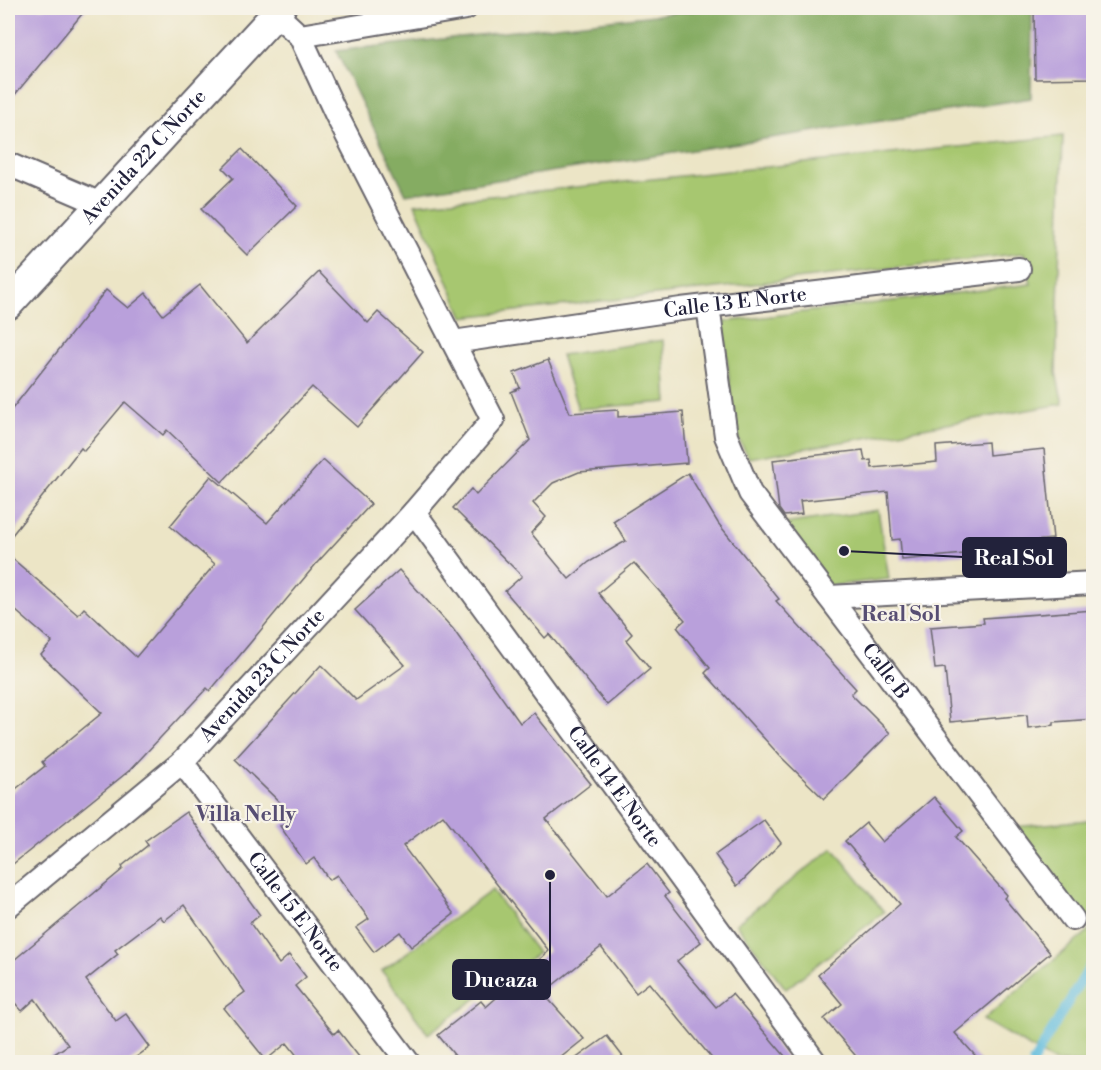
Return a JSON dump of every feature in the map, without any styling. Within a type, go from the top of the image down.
[{"type":"street","points":[[300,36],[466,8]]},
{"type":"street","points":[[278,11],[300,36],[336,114],[453,342]]},
{"type":"street","name":"Avenida 22 C Norte","points":[[8,305],[278,11]]},
{"type":"street","points":[[8,164],[101,204]]},
{"type":"street","name":"Calle 13 E Norte","points":[[453,342],[708,306],[1019,269]]},
{"type":"street","name":"Calle B","points":[[708,306],[726,436],[750,493],[1072,919]]},
{"type":"street","name":"Avenida 23 C Norte","points":[[8,906],[182,762],[414,512],[493,420],[453,342]]},
{"type":"street","name":"Calle 14 E Norte","points":[[414,512],[815,1062]]},
{"type":"street","points":[[829,597],[1094,583]]},
{"type":"street","name":"Calle 15 E Norte","points":[[182,762],[408,1062]]},
{"type":"green space","points":[[716,8],[1032,8],[1031,98],[406,194],[336,51]]},
{"type":"green space","points":[[1063,136],[1056,373],[1063,404],[749,458],[735,433],[723,322],[1031,284],[1024,253],[463,317],[415,204]]},
{"type":"green space","points":[[663,340],[667,402],[578,409],[561,355]]},
{"type":"green space","name":"Real Sol","points":[[878,510],[889,579],[828,586],[783,524]]},
{"type":"green space","points":[[1089,820],[1094,838],[1093,1062],[1055,1062],[983,1020],[1092,928],[1013,827]]},
{"type":"green space","points":[[833,848],[884,912],[786,989],[736,924]]},
{"type":"green space","points":[[492,890],[538,953],[428,1034],[382,971]]},
{"type":"building","points":[[8,8],[87,8],[8,103]]},
{"type":"building","points":[[1034,8],[1094,8],[1094,78],[1035,79]]},
{"type":"building","points":[[242,149],[297,206],[247,255],[201,209],[233,178],[223,168]]},
{"type":"building","points":[[319,272],[368,323],[378,312],[423,352],[357,427],[312,387],[222,482],[167,430],[163,435],[125,402],[84,451],[81,448],[8,540],[8,414],[106,290],[128,308],[146,293],[163,315],[200,285],[247,343]]},
{"type":"building","points":[[548,360],[570,413],[618,410],[618,417],[683,412],[687,463],[579,472],[553,483],[533,503],[546,517],[531,533],[569,579],[589,562],[626,541],[613,521],[688,473],[718,523],[779,599],[776,601],[856,689],[851,694],[890,733],[824,799],[780,756],[705,673],[710,668],[677,627],[685,620],[634,563],[598,593],[632,634],[626,640],[650,669],[607,705],[549,634],[545,638],[505,591],[522,576],[453,508],[471,489],[476,495],[530,440],[511,392],[520,388],[514,373]]},
{"type":"building","points":[[988,442],[989,455],[1044,449],[1053,539],[995,545],[995,551],[902,560],[900,539],[892,540],[888,492],[800,501],[802,514],[784,516],[779,509],[773,460],[863,450],[865,461],[871,460],[872,468],[937,462],[936,446]]},
{"type":"building","points":[[323,460],[371,504],[316,564],[210,691],[207,688],[130,770],[8,868],[8,795],[45,766],[42,762],[102,713],[41,655],[52,642],[8,604],[8,555],[78,615],[84,608],[136,657],[215,564],[170,526],[211,476],[267,523]]},
{"type":"building","points":[[399,570],[453,629],[520,723],[534,713],[591,784],[546,819],[607,896],[647,864],[669,893],[665,896],[701,942],[677,961],[716,1007],[732,994],[790,1062],[715,1062],[649,983],[636,993],[601,947],[543,993],[584,1039],[555,1062],[460,1062],[438,1035],[481,1001],[486,1007],[549,951],[443,815],[403,846],[454,914],[411,947],[400,932],[374,952],[356,928],[369,919],[337,875],[329,880],[314,858],[306,864],[280,826],[294,816],[235,759],[321,665],[356,700],[405,665],[355,610]]},
{"type":"building","points":[[1094,610],[1094,719],[1054,722],[1054,725],[1028,728],[1027,715],[950,722],[945,668],[935,669],[930,627],[984,623],[983,618]]},
{"type":"building","points":[[934,797],[963,831],[956,837],[1007,895],[1004,898],[1050,953],[955,1033],[981,1062],[861,1062],[824,1019],[842,1004],[818,975],[900,904],[845,841],[866,823],[882,842]]},
{"type":"building","points":[[186,812],[260,915],[250,923],[279,964],[289,955],[306,977],[295,986],[334,1034],[338,1030],[363,1062],[302,1062],[287,1043],[266,1060],[224,1008],[245,992],[184,905],[164,921],[160,916],[115,950],[118,954],[86,980],[116,1021],[126,1014],[150,1047],[129,1062],[42,1062],[68,1045],[35,999],[22,1011],[8,995],[8,965],[123,869],[122,866],[148,845],[145,841]]},
{"type":"building","points":[[764,820],[781,843],[737,886],[715,855]]},
{"type":"building","points":[[607,1036],[627,1062],[571,1062]]},
{"type":"waterway","points":[[1033,1062],[1094,959]]},
{"type":"place","name":"Real Sol","points":[[844,551]]},
{"type":"place","name":"Ducaza","points":[[550,875]]},
{"type":"district","name":"Real Sol","points":[[901,615]]},
{"type":"district","name":"Villa Nelly","points":[[246,815]]}]
